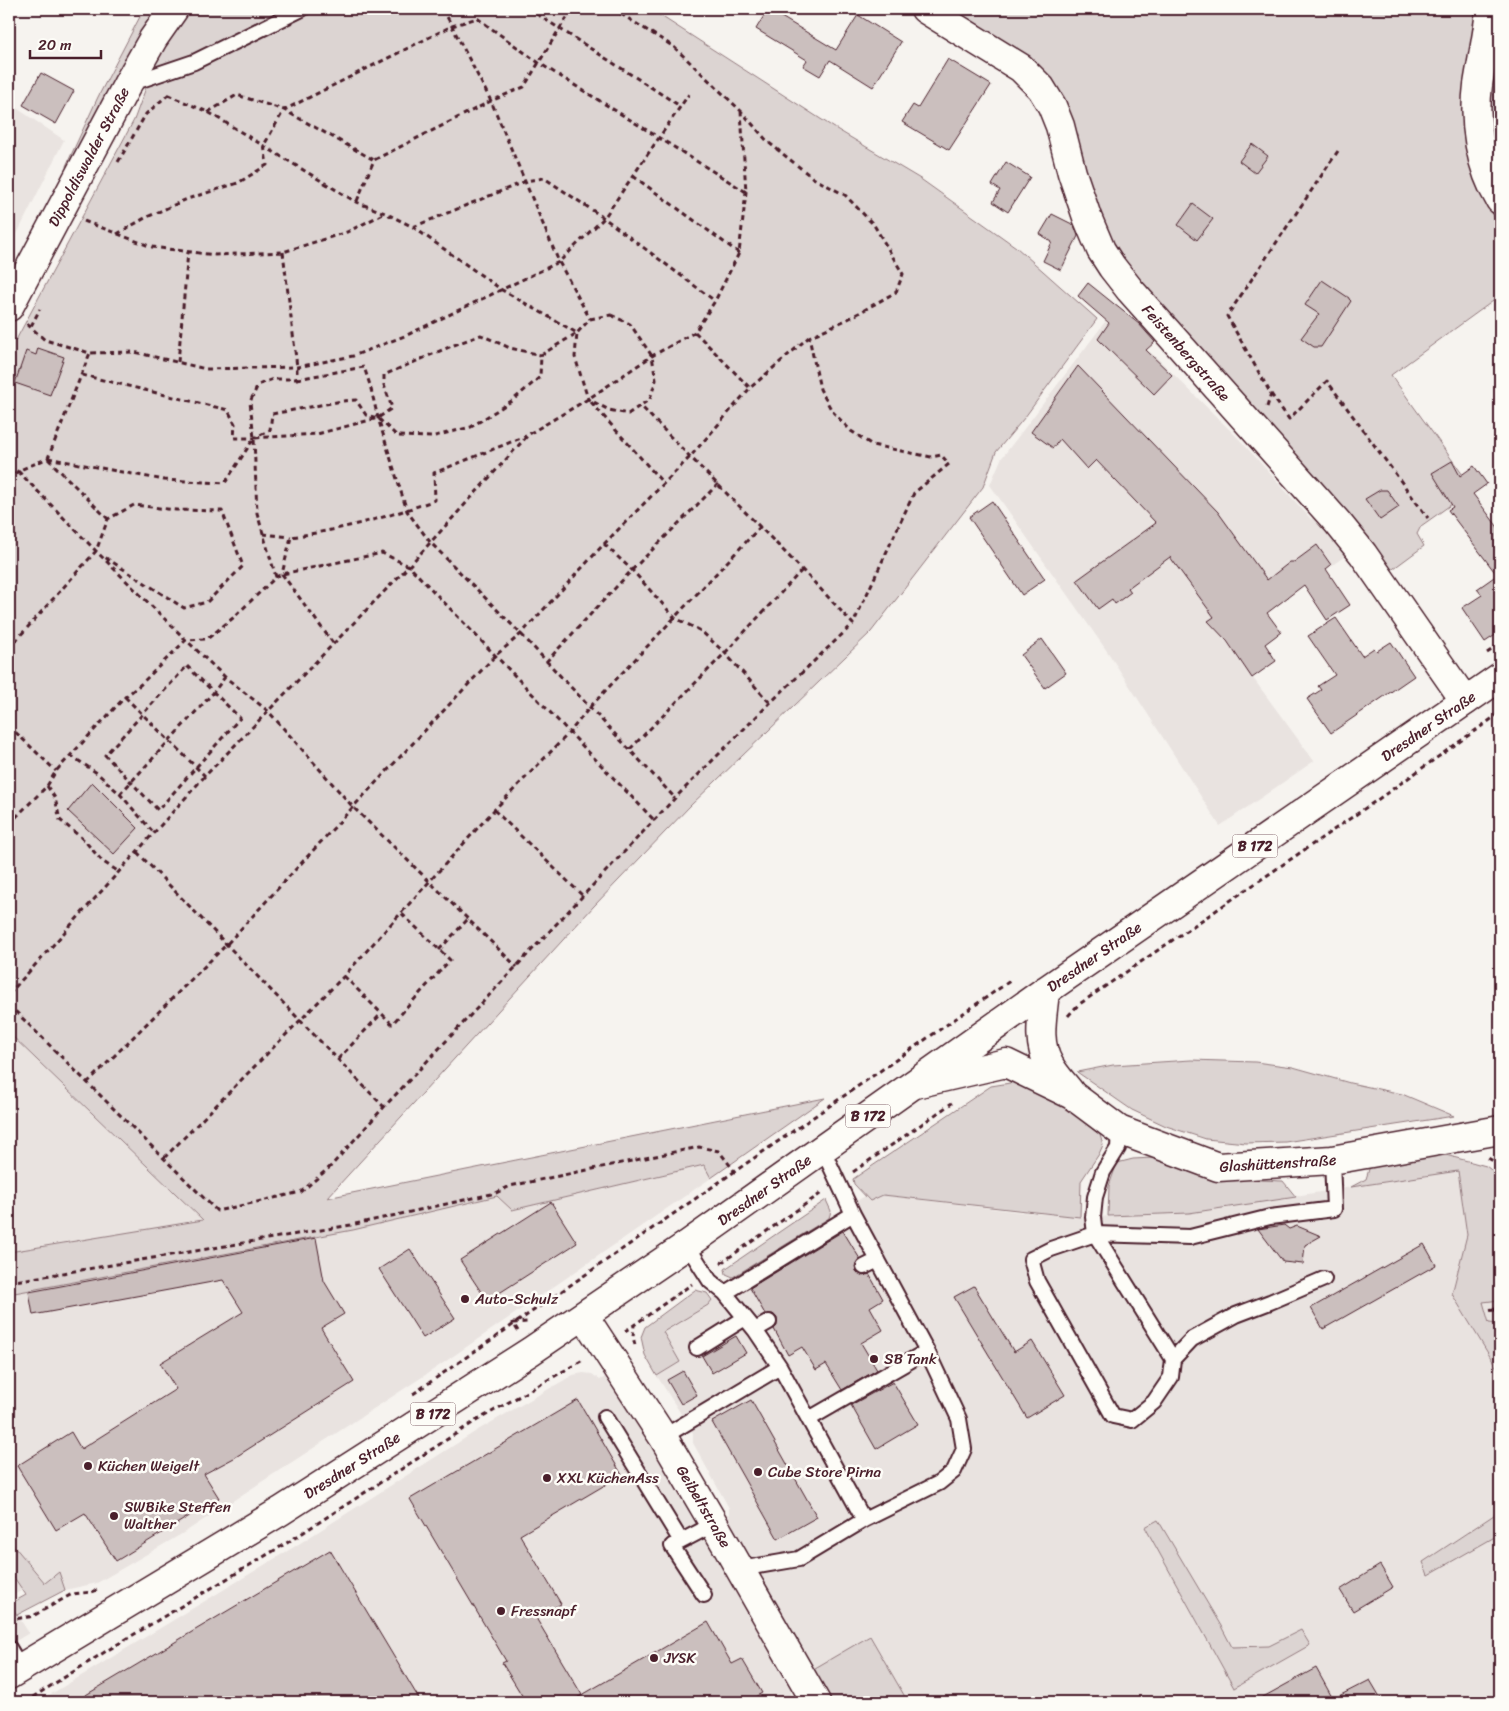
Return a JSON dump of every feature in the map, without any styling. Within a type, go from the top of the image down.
[{"type":"main road","name":"Dippoldiswalder Straße","points":[[16,314],[127,85],[153,39],[174,9]]},
{"type":"main road","name":"Feistenbergstraße","points":[[925,9],[1021,68],[1041,88],[1052,106],[1060,126],[1072,173],[1087,217],[1101,250],[1112,267],[1130,290],[1338,523],[1363,554],[1465,701]]},
{"type":"main road","points":[[1490,9],[1476,107],[1480,146],[1490,178],[1500,200]]},
{"type":"main road","name":"Dresdner Straße","points":[[13,1664],[282,1511],[523,1357],[687,1245],[1046,990],[1500,677]]},
{"type":"main road","name":"Glashüttenstraße","points":[[1046,990],[1041,1044],[1049,1064],[1072,1095]]},
{"type":"main road","name":"Glashüttenstraße","points":[[914,1084],[1006,1063],[1072,1095],[1119,1130],[1218,1166],[1332,1160],[1500,1130]]},
{"type":"main road","name":"Geibeltstraße","points":[[584,1316],[663,1437],[813,1701]]},
{"type":"lane","points":[[127,85],[194,62],[302,9]]},
{"type":"lane","points":[[1119,1130],[1118,1148],[1103,1172],[1095,1197],[1093,1217],[1095,1234],[1173,1359]]},
{"type":"lane","points":[[740,1570],[800,1559],[864,1520],[939,1483],[954,1471],[964,1449],[958,1419],[927,1350],[853,1214],[822,1148]]},
{"type":"lane","points":[[1324,1279],[1236,1315],[1192,1339],[1173,1359],[1171,1377],[1154,1402],[1132,1420],[1113,1416],[1037,1281],[1031,1259],[1050,1249],[1095,1234],[1190,1237],[1270,1217],[1334,1208],[1332,1160]]},
{"type":"lane","points":[[725,1292],[853,1214]]},
{"type":"lane","points":[[687,1245],[710,1281],[725,1292],[755,1330],[780,1368],[864,1520]]},
{"type":"lane","points":[[864,1267],[878,1260]]},
{"type":"lane","points":[[697,1348],[745,1318]]},
{"type":"lane","points":[[755,1330],[769,1322]]},
{"type":"lane","points":[[809,1419],[927,1350]]},
{"type":"lane","points":[[663,1437],[780,1368]]},
{"type":"lane","points":[[605,1417],[681,1541]]},
{"type":"lane","points":[[704,1595],[672,1546],[714,1524]]},
{"type":"path","points":[[443,9],[492,101],[558,262],[590,320]]},
{"type":"path","points":[[529,9],[680,106]]},
{"type":"path","points":[[356,202],[374,160],[524,87],[573,9]]},
{"type":"path","points":[[87,1082],[226,945],[495,656],[521,634],[604,544],[690,457],[750,388],[809,337],[850,318],[896,292],[903,274],[874,225],[844,195],[813,178],[768,142],[741,112],[674,47],[613,9]]},
{"type":"path","points":[[117,234],[145,218],[187,199],[238,183],[267,165],[264,145],[284,110],[452,26],[477,18],[540,63],[746,192]]},
{"type":"path","points":[[117,163],[146,114],[168,94],[194,62]]},
{"type":"path","points":[[168,94],[208,112],[356,202],[413,226],[502,290],[576,333]]},
{"type":"path","points":[[16,314],[45,340],[90,353],[134,352],[206,369],[297,367],[353,356],[407,335],[558,262],[604,218],[689,94]]},
{"type":"path","points":[[208,112],[237,95],[284,110],[374,160]]},
{"type":"path","points":[[263,534],[291,537],[316,534],[407,511],[436,500],[434,473],[529,434],[588,399],[652,356],[695,332],[715,301],[739,253],[746,192],[741,112]]},
{"type":"path","points":[[1338,151],[1227,316],[1271,394],[1289,419],[1327,381],[1428,518]]},
{"type":"path","points":[[633,176],[739,253]]},
{"type":"path","points":[[413,226],[526,181],[544,178],[604,218],[715,301]]},
{"type":"path","points":[[88,213],[84,221],[152,248],[215,256],[283,252],[347,232],[385,213]]},
{"type":"path","points":[[178,362],[188,252]]},
{"type":"path","points":[[283,252],[297,379]]},
{"type":"path","points":[[31,326],[40,309]]},
{"type":"path","points":[[82,375],[228,410],[235,424],[234,438],[317,434],[378,418],[392,408],[384,385],[384,375],[454,345],[481,335],[510,348],[541,355],[576,333],[590,320],[611,315],[630,324],[652,356],[656,380],[650,399],[628,414],[609,410],[588,399]]},
{"type":"path","points":[[695,332],[750,388]]},
{"type":"path","points":[[576,333],[575,357],[588,399],[663,483]]},
{"type":"path","points":[[9,1005],[217,1210],[301,1192],[330,1167],[384,1107],[675,798],[770,703],[853,624],[914,493],[949,464],[942,454],[931,457],[872,445],[851,431],[832,411],[820,389],[809,337]]},
{"type":"path","points":[[48,458],[90,353]]},
{"type":"path","points":[[9,481],[18,471],[48,458],[164,480],[225,483],[254,438],[270,430],[272,414],[334,402],[356,400],[366,415],[378,418],[397,436],[431,437],[471,428],[513,400],[540,377],[541,355]]},
{"type":"path","points":[[276,577],[257,512],[254,438],[250,402],[258,385],[272,379],[297,379],[364,367],[407,511],[430,542],[521,634],[675,798]]},
{"type":"path","points":[[1259,435],[1271,394]]},
{"type":"path","points":[[641,406],[803,569],[853,624]]},
{"type":"path","points":[[9,994],[205,776],[410,566],[529,434]]},
{"type":"path","points":[[48,458],[108,519]]},
{"type":"path","points":[[18,471],[186,640],[225,677],[268,711],[353,807],[517,967]]},
{"type":"path","points":[[546,662],[632,570],[718,484]]},
{"type":"path","points":[[9,648],[96,551],[108,519],[134,505],[176,510],[222,511],[242,566],[206,602],[184,608],[96,551]]},
{"type":"path","points":[[164,1158],[344,976],[428,881],[761,526]]},
{"type":"path","points":[[282,574],[291,537]]},
{"type":"path","points":[[604,544],[632,570],[675,618],[702,631],[726,653],[770,703]]},
{"type":"path","points":[[9,824],[47,786],[56,771],[70,755],[125,697],[186,640],[207,639],[233,618],[276,577],[282,574],[382,554],[410,566],[568,733],[654,820]]},
{"type":"path","points":[[630,749],[726,653],[803,569]]},
{"type":"path","points":[[282,574],[333,643]]},
{"type":"path","points":[[187,666],[213,693],[240,718],[158,810],[105,755],[187,666]]},
{"type":"path","points":[[120,794],[170,741],[225,677]]},
{"type":"path","points":[[125,697],[205,776]]},
{"type":"path","points":[[1042,1036],[1053,1028],[1060,1026],[1078,1005],[1380,798],[1500,713]]},
{"type":"path","points":[[9,726],[56,771]]},
{"type":"path","points":[[70,755],[97,773],[120,794],[153,832]]},
{"type":"path","points":[[47,786],[55,798],[60,820],[84,840],[102,861],[119,872]]},
{"type":"path","points":[[494,810],[583,896]]},
{"type":"path","points":[[137,852],[384,1107]]},
{"type":"path","points":[[344,976],[392,1024],[444,967],[450,960],[400,912]]},
{"type":"path","points":[[439,950],[467,920]]},
{"type":"path","points":[[408,1397],[1017,977]]},
{"type":"path","points":[[338,1059],[382,1014]]},
{"type":"path","points":[[25,1702],[108,1650],[290,1542],[474,1422],[574,1366],[956,1100]]},
{"type":"path","points":[[9,1282],[351,1225],[496,1193],[510,1186],[700,1147],[720,1151],[734,1172]]},
{"type":"path","points":[[634,1325],[633,1337],[636,1346]]},
{"type":"path","points":[[9,1622],[23,1617],[34,1616],[72,1594],[92,1592],[99,1589]]},
{"type":"shaded area","points":[[144,9],[161,9],[67,170],[66,166],[98,97]]},
{"type":"shaded area","points":[[189,9],[650,9],[833,127],[922,180],[1016,247],[1097,319],[1025,417],[996,452],[983,487],[871,632],[690,806],[594,906],[327,1198],[825,1098],[711,1178],[704,1165],[512,1210],[497,1196],[353,1230],[9,1294],[9,1252],[203,1220],[9,1033],[9,337],[16,340],[134,120],[157,58]]},
{"type":"shaded area","points":[[943,9],[1480,9],[1488,205],[1500,228],[1500,296],[1391,375],[1473,489],[1421,526],[1417,534],[1424,546],[1386,574],[1116,259],[1068,122]]},
{"type":"shaded area","points":[[1500,35],[1500,172],[1492,143],[1490,91]]},
{"type":"shaded area","points":[[9,103],[64,140],[9,250]]},
{"type":"shaded area","points":[[1105,322],[1156,357],[1239,439],[1311,519],[1318,514],[1351,552],[1225,640],[1314,761],[1220,826],[1109,654],[990,485],[1001,459]]},
{"type":"shaded area","points":[[9,1033],[204,1221],[9,1252]]},
{"type":"shaded area","points":[[1191,1060],[1255,1062],[1293,1067],[1350,1083],[1402,1094],[1454,1116],[1285,1142],[1246,1143],[1206,1139],[1166,1126],[1132,1110],[1077,1072],[1113,1065]]},
{"type":"shaded area","points":[[1015,1075],[1062,1105],[1100,1135],[1103,1145],[1081,1181],[1080,1217],[883,1195],[870,1201],[854,1184],[853,1179],[991,1086],[1010,1083]]},
{"type":"shaded area","points":[[1442,1154],[1486,1166],[1500,1177],[1500,1300],[1483,1302],[1489,1323],[1500,1324],[1500,1373],[1452,1294],[1467,1235],[1458,1171],[1351,1187],[1366,1179],[1370,1166]]},
{"type":"shaded area","points":[[1153,1158],[1190,1172],[1236,1179],[1283,1181],[1296,1197],[1189,1213],[1108,1216],[1109,1186],[1117,1163],[1133,1159]]},
{"type":"shaded area","points":[[704,1165],[711,1178],[436,1368],[185,1532],[97,1583],[65,1590],[45,1600],[24,1589],[9,1598],[9,1294],[352,1230],[497,1196],[512,1210]]},
{"type":"shaded area","points":[[1458,1170],[1467,1235],[1452,1294],[1500,1373],[1500,1702],[828,1702],[729,1533],[729,1508],[693,1443],[693,1433],[657,1376],[680,1362],[663,1332],[708,1305],[731,1278],[865,1196],[870,1201],[883,1195],[1021,1212],[1093,1217],[1189,1213]]},
{"type":"shaded area","points":[[826,1200],[831,1211],[829,1218],[733,1277],[726,1274],[725,1269]]},
{"type":"shaded area","points":[[695,1290],[707,1293],[712,1300],[708,1305],[663,1332],[680,1362],[657,1376],[645,1355],[641,1337],[645,1327]]},
{"type":"shaded area","points":[[1500,1300],[1500,1324],[1489,1323],[1483,1301]]},
{"type":"shaded area","points":[[592,1374],[600,1380],[609,1375],[640,1421],[793,1688],[786,1702],[38,1702],[294,1547],[478,1430],[573,1375]]},
{"type":"shaded area","points":[[1500,1511],[1500,1534],[1428,1575],[1423,1562]]},
{"type":"shaded area","points":[[1158,1520],[1232,1647],[1269,1646],[1301,1630],[1310,1645],[1234,1688],[1145,1527]]},
{"type":"shaded area","points":[[9,1540],[45,1583],[59,1572],[65,1590],[17,1615],[10,1604],[26,1595],[9,1570]]},
{"type":"shaded area","points":[[9,1602],[29,1633],[9,1645]]},
{"type":"shaded area","points":[[870,1636],[908,1702],[828,1702],[810,1671]]},
{"type":"building","points":[[768,9],[836,50],[858,15],[901,42],[873,87],[830,60],[820,76],[803,66],[807,60],[756,29]]},
{"type":"building","points":[[948,59],[991,85],[949,150],[902,122],[913,105],[918,108]]},
{"type":"building","points":[[41,73],[74,91],[56,124],[23,105]]},
{"type":"building","points":[[1252,144],[1268,156],[1255,173],[1239,161]]},
{"type":"building","points":[[1006,162],[1030,177],[1008,212],[993,202],[1000,190],[992,185]]},
{"type":"building","points":[[1193,204],[1213,219],[1197,240],[1178,225]]},
{"type":"building","points":[[1052,214],[1074,225],[1078,236],[1061,270],[1043,261],[1052,242],[1040,234]]},
{"type":"building","points":[[1322,280],[1351,301],[1321,347],[1314,347],[1301,338],[1319,314],[1305,305]]},
{"type":"building","points":[[1088,283],[1139,324],[1155,342],[1146,350],[1172,375],[1154,394],[1098,339],[1109,323],[1078,296]]},
{"type":"building","points":[[38,348],[64,357],[50,395],[15,383],[26,351],[36,355]]},
{"type":"building","points":[[1078,366],[1218,512],[1267,580],[1290,562],[1294,562],[1317,545],[1331,565],[1326,569],[1350,605],[1327,620],[1304,585],[1267,613],[1281,632],[1265,644],[1276,661],[1252,678],[1227,641],[1208,621],[1214,617],[1170,557],[1128,588],[1131,592],[1115,604],[1112,599],[1098,609],[1077,580],[1156,523],[1096,460],[1087,469],[1060,439],[1053,448],[1031,432]]},
{"type":"building","points":[[1452,461],[1460,476],[1474,466],[1487,484],[1473,494],[1500,530],[1500,632],[1485,642],[1462,608],[1482,595],[1477,589],[1497,575],[1448,510],[1453,507],[1432,473]]},
{"type":"building","points":[[1380,490],[1387,490],[1399,507],[1380,520],[1365,499]]},
{"type":"building","points":[[992,501],[1045,579],[1022,595],[969,517]]},
{"type":"building","points":[[1336,618],[1362,656],[1374,648],[1377,651],[1391,642],[1414,676],[1331,733],[1307,699],[1321,690],[1318,686],[1335,675],[1308,636]]},
{"type":"building","points":[[1042,639],[1066,673],[1045,688],[1021,655]]},
{"type":"building","points":[[92,782],[138,828],[114,854],[68,811]]},
{"type":"building","points":[[551,1202],[577,1243],[487,1301],[460,1260]]},
{"type":"building","points":[[1284,1225],[1289,1229],[1297,1226],[1321,1236],[1305,1245],[1303,1264],[1283,1262],[1258,1229]]},
{"type":"building","points":[[843,1231],[860,1259],[855,1266],[856,1271],[863,1276],[869,1274],[883,1299],[870,1307],[883,1330],[861,1343],[877,1370],[842,1390],[826,1364],[816,1370],[802,1347],[788,1355],[774,1329],[777,1326],[777,1318],[773,1314],[765,1314],[750,1288]]},
{"type":"building","points":[[316,1238],[324,1281],[344,1314],[321,1328],[354,1382],[234,1458],[204,1474],[219,1498],[116,1561],[85,1513],[56,1530],[17,1466],[71,1432],[81,1449],[176,1389],[160,1363],[243,1312],[223,1280],[33,1315],[29,1292]]},
{"type":"building","points":[[1424,1244],[1436,1265],[1323,1329],[1311,1308]]},
{"type":"building","points":[[410,1249],[455,1318],[423,1338],[379,1269]]},
{"type":"building","points":[[974,1286],[1014,1352],[1032,1341],[1065,1395],[1027,1418],[954,1297]]},
{"type":"building","points":[[736,1336],[746,1353],[712,1373],[702,1356]]},
{"type":"building","points":[[683,1371],[697,1395],[681,1404],[667,1380]]},
{"type":"building","points":[[893,1382],[918,1424],[876,1449],[851,1405]]},
{"type":"building","points":[[578,1400],[622,1475],[520,1535],[561,1604],[536,1618],[582,1695],[570,1702],[526,1702],[502,1663],[506,1661],[410,1499]]},
{"type":"building","points":[[751,1400],[817,1517],[778,1539],[712,1422]]},
{"type":"building","points":[[330,1550],[421,1702],[74,1702]]},
{"type":"building","points":[[1380,1565],[1393,1587],[1353,1611],[1340,1590]]},
{"type":"building","points":[[708,1622],[732,1664],[742,1659],[762,1693],[746,1702],[570,1702]]},
{"type":"building","points":[[1316,1668],[1333,1699],[1370,1680],[1383,1702],[1254,1702]]},
{"type":"railway","points":[[1490,1310],[1500,1309]]},
{"type":"place","name":"Auto-Schulz","points":[[465,1299]]},
{"type":"place","name":"SB Tank","points":[[874,1359]]},
{"type":"place","name":"Küchen Weigelt","points":[[88,1466]]},
{"type":"place","name":"Cube Store Pirna","points":[[758,1472]]},
{"type":"place","name":"XXL KüchenAss","points":[[547,1478]]},
{"type":"place","name":"SWBike Steffen Walther","points":[[114,1516]]},
{"type":"place","name":"Fressnapf","points":[[501,1611]]},
{"type":"place","name":"JYSK","points":[[654,1658]]}]
